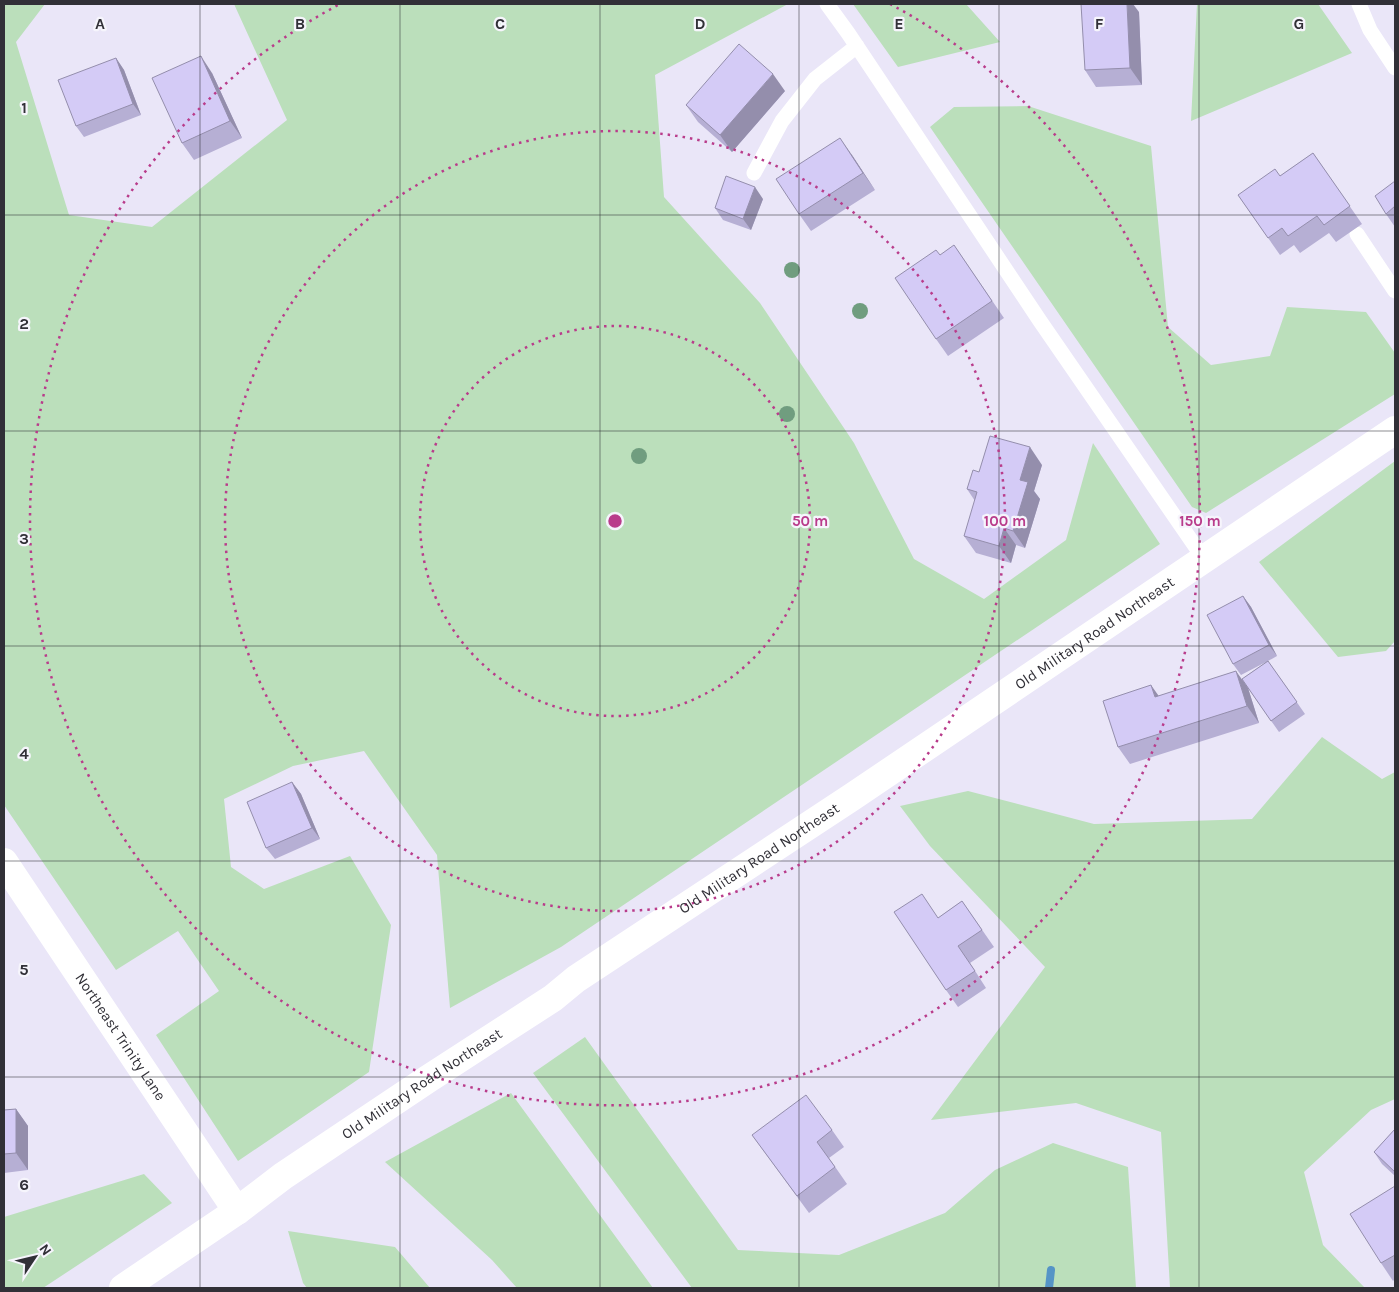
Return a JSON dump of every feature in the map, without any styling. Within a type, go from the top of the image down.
[{"type":"street","name":"Old Military Road Northeast","points":[[123,1288],[238,1211],[283,1176],[553,998],[576,979],[852,797],[1395,430]]},
{"type":"street","name":"Northeast Trinity Lane","points":[[4,862],[238,1211]]},
{"type":"lane","points":[[827,4],[1034,312],[1204,559]]},
{"type":"lane","points":[[1359,4],[1370,30],[1395,68]]},
{"type":"lane","points":[[754,173],[782,121],[815,79],[857,46]]},
{"type":"lane","points":[[1357,234],[1395,292]]},
{"type":"green space","points":[[4,4],[45,4],[16,42],[69,215],[152,227],[287,120],[234,4],[788,4],[655,75],[664,197],[760,303],[854,443],[914,559],[984,599],[1066,540],[1093,443],[1160,544],[561,947],[450,1008],[437,855],[364,751],[293,766],[224,799],[231,867],[264,889],[350,856],[391,925],[369,1072],[238,1161],[156,1035],[219,991],[178,931],[116,970],[4,805]]},
{"type":"green space","points":[[853,4],[966,4],[1000,42],[898,67]]},
{"type":"green space","points":[[1197,4],[1318,4],[1352,53],[1191,121]]},
{"type":"green space","points":[[1028,106],[1151,146],[1168,327],[1211,365],[1270,356],[1287,307],[1366,312],[1395,353],[1395,394],[1206,513],[1192,507],[930,127],[954,107]]},
{"type":"green space","points":[[1395,461],[1395,641],[1386,651],[1338,657],[1259,562]]},
{"type":"green space","points":[[1322,737],[1382,779],[1395,772],[1395,1099],[1371,1110],[1304,1172],[1323,1245],[1365,1288],[1170,1288],[1161,1132],[1076,1103],[931,1120],[1045,967],[930,846],[900,806],[968,791],[1094,824],[1252,819]]},
{"type":"green space","points":[[585,1037],[738,1250],[839,1255],[945,1213],[995,1170],[1053,1143],[1128,1167],[1136,1288],[692,1288],[533,1073]]},
{"type":"green space","points":[[511,1093],[653,1288],[517,1288],[492,1260],[385,1162]]},
{"type":"green space","points":[[144,1174],[172,1203],[43,1288],[4,1288],[4,1217]]},
{"type":"green space","points":[[288,1231],[395,1247],[430,1288],[307,1288],[303,1283]]},
{"type":"building","points":[[1081,4],[1127,4],[1130,68],[1085,70]]},
{"type":"building","points":[[739,44],[773,74],[720,135],[686,105]]},
{"type":"building","points":[[201,56],[230,121],[182,143],[152,78]]},
{"type":"building","points":[[116,58],[133,104],[76,126],[58,80]]},
{"type":"building","points":[[840,138],[863,173],[799,214],[776,179]]},
{"type":"building","points":[[1313,153],[1350,206],[1324,225],[1317,216],[1288,236],[1282,228],[1268,238],[1238,195],[1275,169],[1280,176]]},
{"type":"building","points":[[726,176],[755,187],[743,219],[715,208]]},
{"type":"building","points":[[1395,181],[1395,206],[1386,214],[1375,196]]},
{"type":"building","points":[[954,245],[992,301],[936,339],[895,278],[936,250],[940,255]]},
{"type":"building","points":[[990,436],[1030,447],[1020,480],[1028,482],[1013,531],[1004,528],[999,546],[964,536],[977,492],[967,489],[973,470],[979,472]]},
{"type":"building","points":[[1243,596],[1269,645],[1233,664],[1207,615]]},
{"type":"building","points":[[1268,661],[1297,702],[1271,721],[1242,679]]},
{"type":"building","points":[[1236,671],[1247,706],[1118,747],[1103,701],[1151,685],[1155,697]]},
{"type":"building","points":[[292,782],[312,828],[266,848],[247,802]]},
{"type":"building","points":[[922,894],[938,918],[962,901],[982,930],[958,946],[975,971],[946,990],[894,912]]},
{"type":"building","points":[[806,1095],[832,1130],[817,1142],[835,1167],[797,1196],[752,1135]]},
{"type":"building","points":[[16,1109],[16,1153],[4,1154],[4,1110]]},
{"type":"building","points":[[1395,1129],[1395,1172],[1374,1152]]},
{"type":"building","points":[[1395,1186],[1395,1255],[1381,1263],[1350,1214]]},
{"type":"waterway","points":[[1049,1288],[1051,1270]]}]
